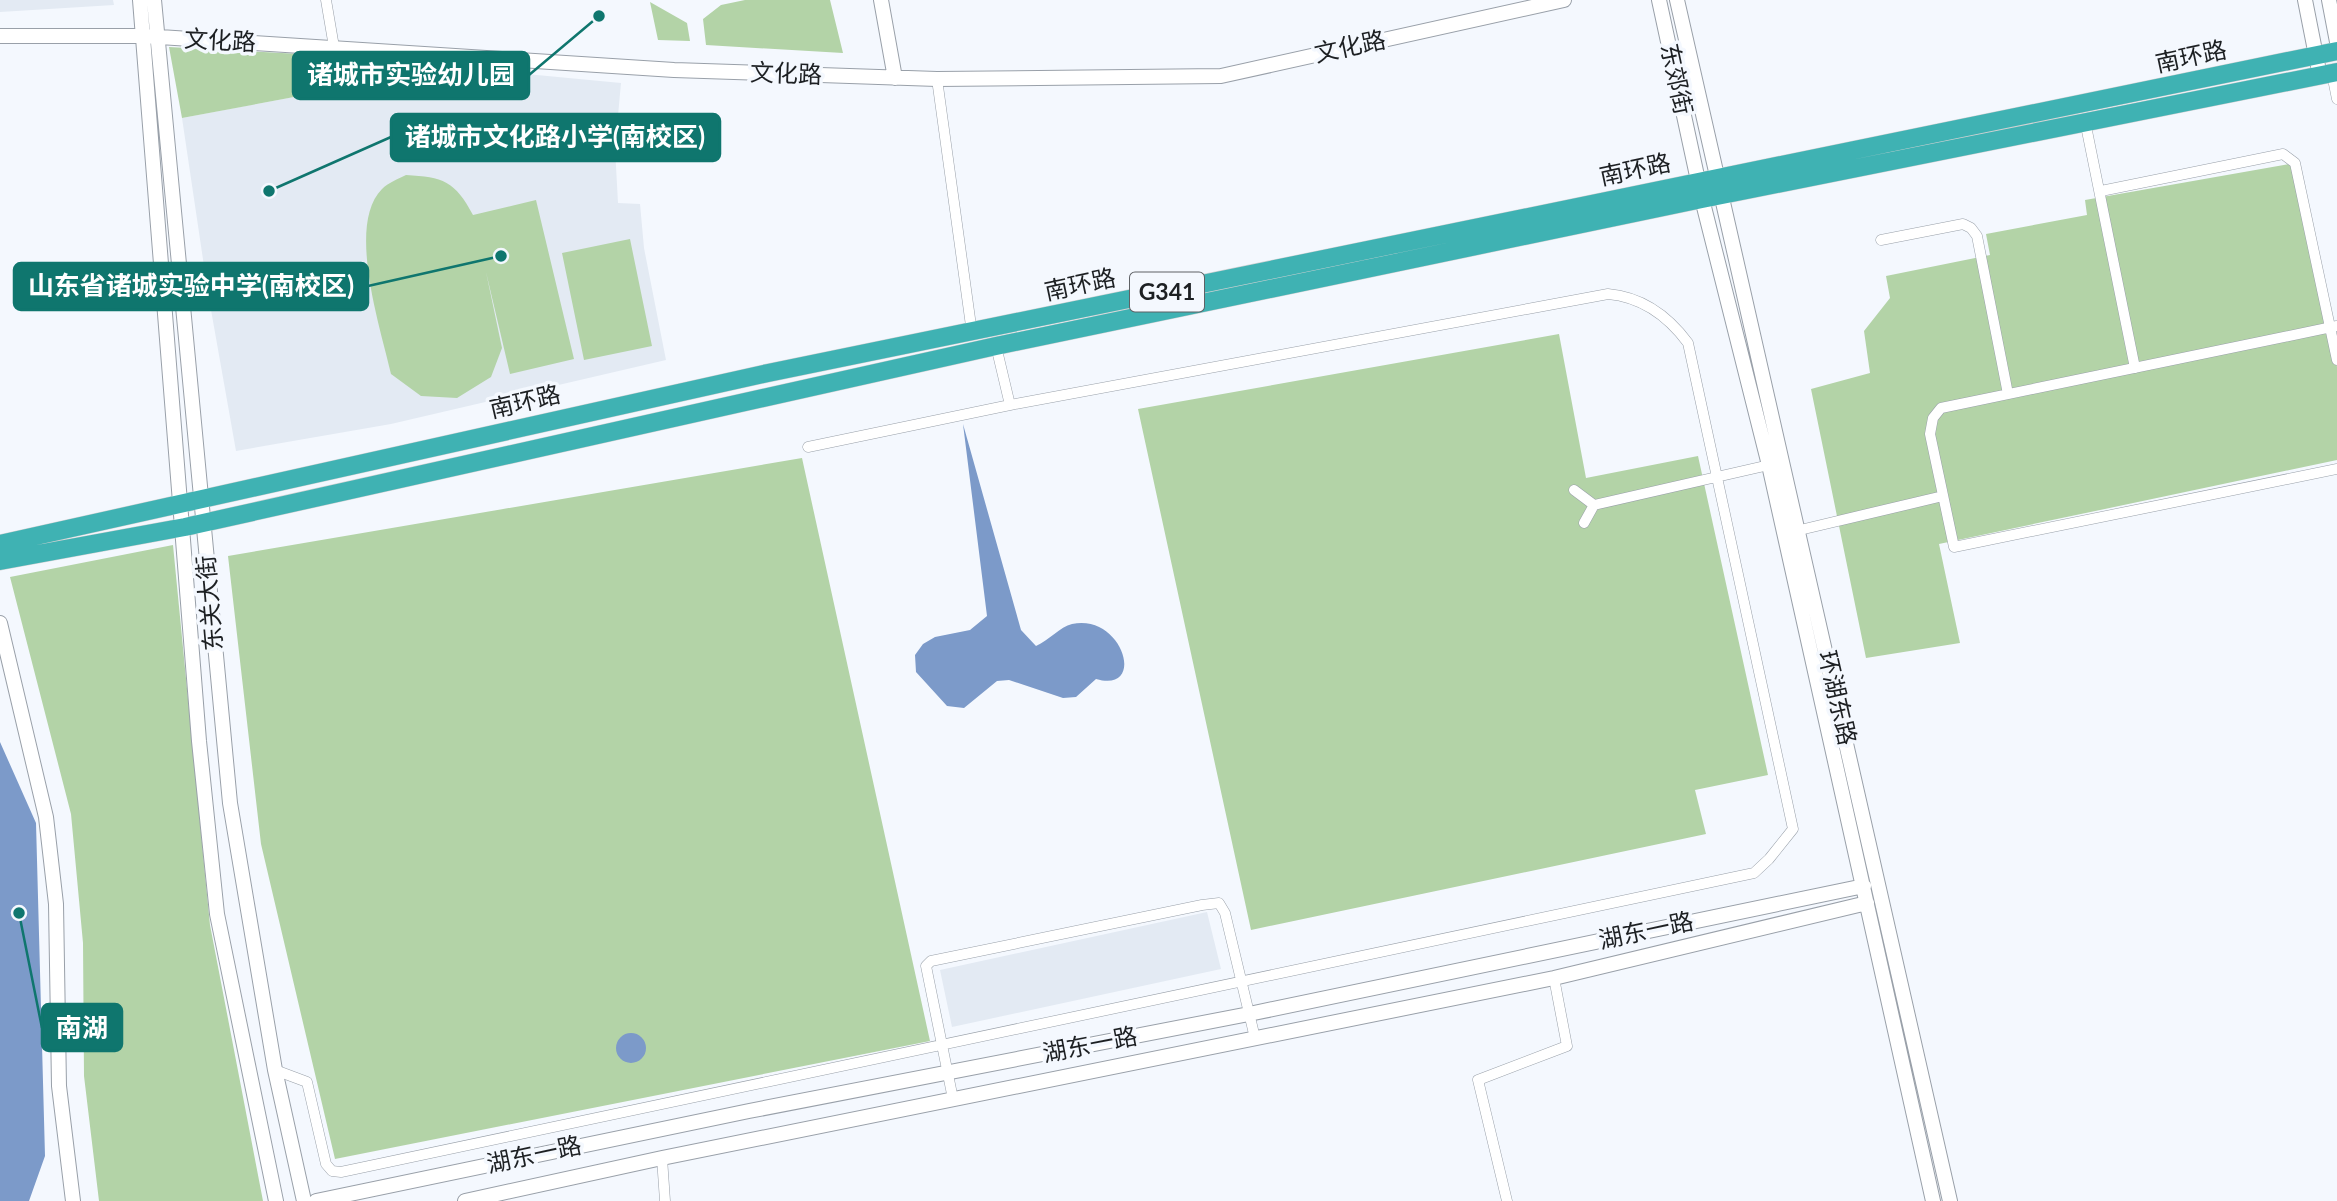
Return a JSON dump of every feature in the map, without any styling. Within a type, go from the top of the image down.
[{"type":"highway","name":"南环路","points":[[0,547],[185,527],[2337,51]]},
{"type":"highway","name":"南环路","points":[[1719,187],[2330,74]]},
{"type":"highway","name":"南环路","points":[[0,547],[768,373],[1700,191]]},
{"type":"main road","name":"东关大街","points":[[141,0],[151,36],[191,502],[185,527],[199,741],[217,914],[276,1201]]},
{"type":"main road","name":"东关大街","points":[[151,36],[155,0]]},
{"type":"main road","points":[[881,0],[895,78]]},
{"type":"main road","name":"文化路","points":[[0,36],[151,36],[674,70],[895,78],[1220,76],[1564,0]]},
{"type":"main road","name":"东郊街","points":[[1658,0],[1700,191]]},
{"type":"main road","name":"东郊街","points":[[1677,0],[1719,187]]},
{"type":"main road","points":[[2305,0],[2316,56],[2330,74]]},
{"type":"main road","points":[[2329,0],[2337,42]]},
{"type":"main road","name":"环湖东路","points":[[1719,187],[1800,530],[1950,1201]]},
{"type":"main road","name":"环湖东路","points":[[1700,191],[1769,465],[1933,1201]]},
{"type":"main road","name":"东关大街","points":[[191,502],[203,522],[230,803],[275,1070],[304,1201]]},
{"type":"main road","points":[[0,623],[46,817],[56,904],[59,1086],[73,1201]]},
{"type":"main road","name":"湖东一路","points":[[316,1201],[948,1072],[1249,1014],[1864,886]]},
{"type":"main road","name":"湖东一路","points":[[465,1201],[662,1157],[1554,978],[1867,904]]},
{"type":"street","points":[[326,0],[334,47]]},
{"type":"street","points":[[2330,74],[2337,99]]},
{"type":"street","points":[[937,79],[972,333]]},
{"type":"street","points":[[2085,121],[2135,368]]},
{"type":"street","points":[[2101,191],[2283,154],[2295,163],[2334,327],[2337,360]]},
{"type":"street","points":[[1881,240],[1963,224],[1971,228],[1977,236],[2008,394]]},
{"type":"street","points":[[275,1070],[307,1082],[326,1164],[332,1171],[341,1172],[1754,873],[1793,829],[1688,343],[1661,314],[1621,295],[1608,294],[1010,405],[808,447]]},
{"type":"street","points":[[2334,327],[1941,408],[1933,418],[1930,434],[1954,547],[2337,469]]},
{"type":"street","points":[[996,346],[1010,405]]},
{"type":"street","points":[[1584,523],[1594,505],[1718,474],[1769,465]]},
{"type":"street","points":[[1574,490],[1594,505]]},
{"type":"street","points":[[1800,530],[1943,496]]},
{"type":"street","points":[[953,1099],[926,966],[931,961],[1202,905],[1219,903],[1225,913],[1255,1038]]},
{"type":"street","points":[[1507,1201],[1478,1080],[1567,1046],[1554,978]]},
{"type":"street","points":[[662,1157],[666,1201]]},
{"type":"shaded area","points":[[0,0],[113,0],[114,5],[0,12]]},
{"type":"shaded area","points":[[337,56],[621,83],[615,148],[618,203],[640,204],[644,248],[666,360],[391,424],[236,451],[208,293],[182,118],[325,91],[324,80],[340,80]]},
{"type":"shaded area","points":[[1207,912],[1221,969],[952,1027],[940,970]]},
{"type":"green space","points":[[745,0],[830,0],[843,53],[706,45],[703,19],[721,5]]},
{"type":"green space","points":[[650,2],[687,23],[690,41],[658,40]]},
{"type":"green space","points":[[169,47],[337,56],[340,81],[324,80],[326,91],[182,118]]},
{"type":"green space","points":[[2295,163],[2337,367],[2337,460],[1939,544],[1960,643],[1866,658],[1811,389],[1870,373],[1864,331],[1890,298],[1886,276],[1990,255],[1986,234],[2087,215],[2085,200]]},
{"type":"green space","points":[[406,175],[430,177],[447,183],[460,195],[473,215],[536,200],[574,359],[510,374],[486,272],[502,348],[491,377],[457,398],[421,396],[391,374],[369,278],[367,227],[372,205],[382,189]]},
{"type":"green space","points":[[630,239],[652,346],[584,360],[562,253]]},
{"type":"green space","points":[[1559,334],[1586,478],[1698,456],[1768,775],[1695,790],[1706,834],[1251,930],[1138,409]]},
{"type":"green space","points":[[802,458],[930,1041],[335,1159],[261,844],[228,556]]},
{"type":"green space","points":[[173,545],[210,925],[263,1201],[99,1201],[84,1076],[83,943],[71,814],[10,577]]},
{"type":"water","points":[[963,424],[1021,630],[1036,646],[1072,624],[1090,624],[1104,630],[1122,653],[1124,665],[1121,675],[1112,680],[1096,679],[1076,697],[1063,698],[1009,680],[997,681],[964,708],[947,706],[916,672],[915,655],[923,644],[935,637],[970,630],[987,616]]},
{"type":"water","points":[[0,742],[36,823],[45,1156],[29,1201],[0,1201]]},
{"type":"water","points":[[631,1033],[642,1037],[646,1048],[642,1059],[631,1063],[620,1059],[616,1048],[620,1037]]},
{"type":"place","name":"诸城市实验幼儿园","points":[[599,16]]},
{"type":"place","name":"诸城市文化路小学(南校区)","points":[[269,191]]},
{"type":"place","name":"山东省诸城实验中学(南校区)","points":[[501,256]]},
{"type":"place","name":"南湖","points":[[19,913]]}]
